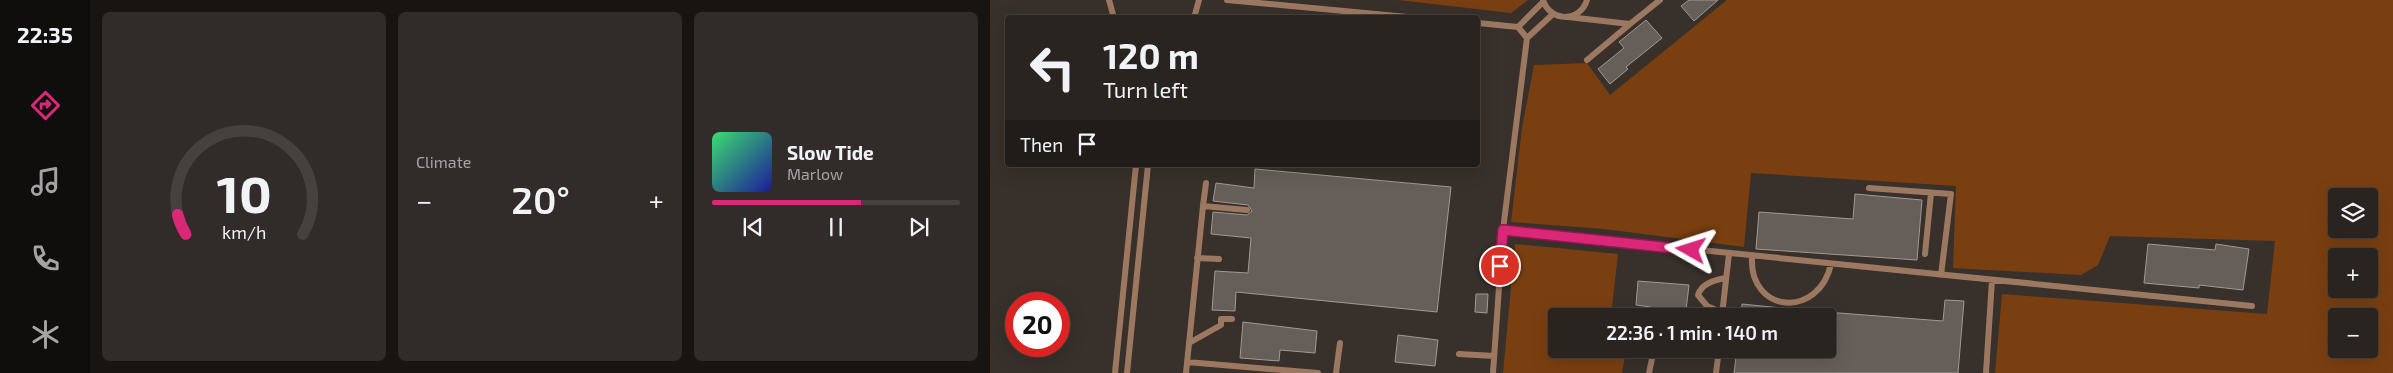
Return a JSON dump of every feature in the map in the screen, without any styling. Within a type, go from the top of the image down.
[{"type":"lane","points":[[1109,0],[1113,15]]},
{"type":"lane","points":[[1195,15],[1199,0]]},
{"type":"lane","points":[[1228,0],[1386,15]]},
{"type":"lane","points":[[1568,17],[1582,10],[1587,0]]},
{"type":"lane","points":[[1587,60],[1660,0]]},
{"type":"lane","points":[[1518,27],[1543,1],[1553,14],[1630,24]]},
{"type":"lane","points":[[1493,373],[1503,230],[1527,38],[1553,14]]},
{"type":"lane","points":[[1480,23],[1518,27],[1527,38]]},
{"type":"lane","points":[[1115,373],[1136,167]]},
{"type":"lane","points":[[1127,373],[1148,167]]},
{"type":"lane","points":[[1186,373],[1206,183]]},
{"type":"lane","points":[[1869,188],[1951,194],[1941,275]]},
{"type":"lane","points":[[1925,254],[1931,193]]},
{"type":"lane","points":[[1203,206],[1247,210]]},
{"type":"lane","points":[[1503,230],[2252,306]]},
{"type":"lane","points":[[1723,308],[1729,254]]},
{"type":"lane","points":[[1752,256],[1752,271],[1759,287],[1771,298],[1785,302],[1804,301],[1812,296],[1826,282],[1831,264]]},
{"type":"lane","points":[[1198,258],[1219,259]]},
{"type":"lane","points":[[1711,308],[1698,295],[1700,290],[1708,282],[1726,278]]},
{"type":"lane","points":[[1986,373],[1992,280]]},
{"type":"lane","points":[[1189,343],[1221,325],[1221,319],[1232,319]]},
{"type":"lane","points":[[1336,373],[1340,343]]},
{"type":"lane","points":[[1459,354],[1494,356]]},
{"type":"lane","points":[[1649,373],[1652,358]]},
{"type":"lane","points":[[1716,373],[1718,358]]},
{"type":"lane","points":[[1187,362],[1318,373]]},
{"type":"shaded area","points":[[1398,0],[1528,0],[1511,13]]},
{"type":"shaded area","points":[[1727,0],[2393,0],[2393,373],[1995,373],[2002,294],[2267,314],[2275,241],[2110,236],[2098,265],[2081,275],[1953,268],[1956,186],[1751,173],[1744,247],[1604,229],[1511,222],[1522,128],[1534,65],[1587,63],[1610,95]]},
{"type":"shaded area","points":[[1515,244],[1618,254],[1612,308],[1548,308],[1548,358],[1624,358],[1622,373],[1503,373]]},
{"type":"building","points":[[1689,0],[1718,0],[1694,21],[1681,6]]},
{"type":"building","points":[[1646,20],[1662,38],[1626,67],[1628,69],[1610,84],[1598,69],[1624,48],[1619,42]]},
{"type":"building","points":[[1255,169],[1451,187],[1437,312],[1236,292],[1235,311],[1212,310],[1215,271],[1248,273],[1251,238],[1211,234],[1213,212],[1247,215],[1252,211],[1248,205],[1213,201],[1216,183],[1254,188]]},
{"type":"building","points":[[1855,194],[1922,200],[1917,260],[1756,249],[1759,212],[1853,219]]},
{"type":"building","points":[[2148,244],[2215,250],[2216,244],[2249,249],[2243,290],[2199,285],[2199,288],[2144,283]]},
{"type":"building","points":[[1638,281],[1689,285],[1686,308],[1651,308],[1636,305]]},
{"type":"building","points":[[1476,294],[1488,294],[1487,313],[1475,312]]},
{"type":"building","points":[[1945,300],[1964,301],[1958,373],[1734,373],[1736,358],[1836,358],[1836,313],[1943,321]]},
{"type":"building","points":[[1742,304],[1781,308],[1742,308]]},
{"type":"building","points":[[1243,322],[1317,331],[1315,353],[1280,350],[1279,361],[1240,358]]},
{"type":"building","points":[[1398,335],[1438,340],[1435,366],[1395,362]]},
{"type":"route","points":[[1500,266],[1503,230],[1691,250]]}]
